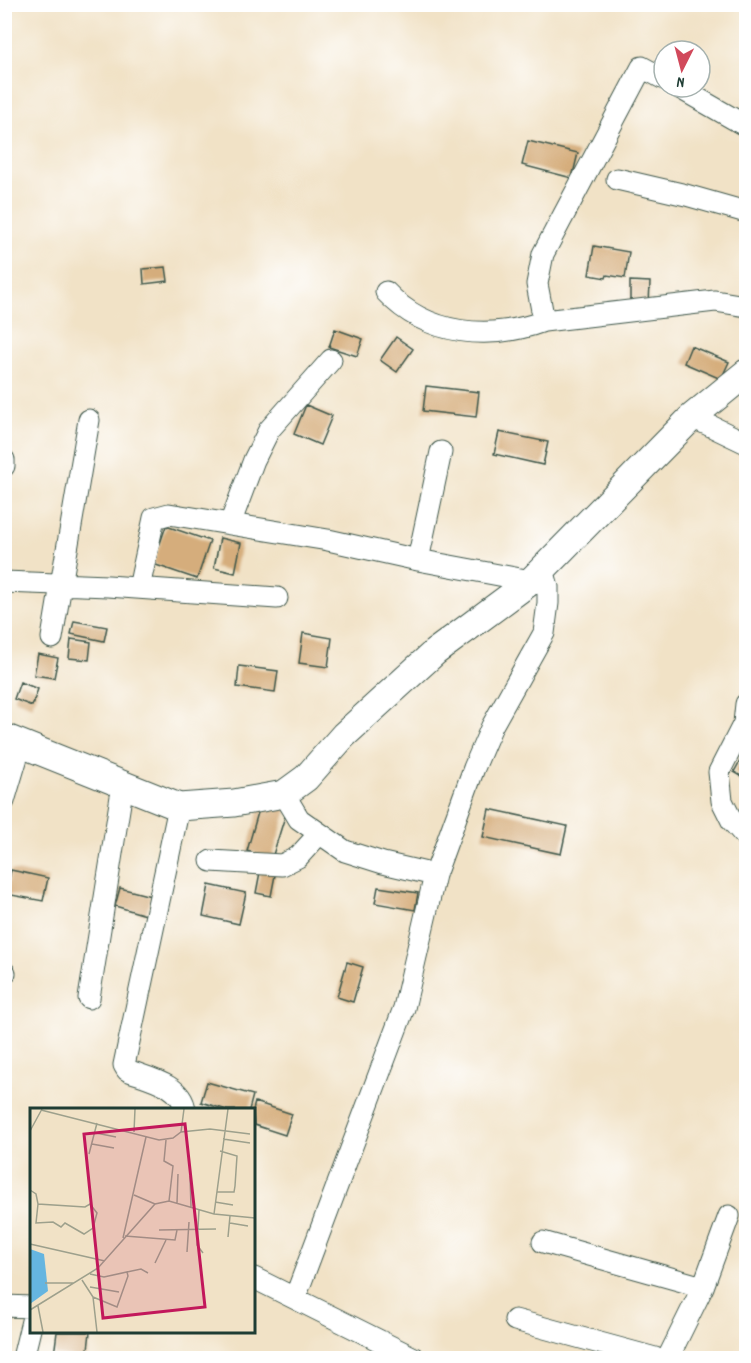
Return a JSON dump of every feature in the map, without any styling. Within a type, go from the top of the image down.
[{"type":"street","points":[[544,321],[537,284],[543,254],[642,67],[652,72]]},
{"type":"street","points":[[699,99],[747,126]]},
{"type":"street","points":[[617,179],[747,212]]},
{"type":"street","points":[[386,292],[397,304],[437,327],[478,333],[523,329],[544,321],[715,301],[747,306]]},
{"type":"street","points":[[230,524],[254,460],[269,430],[331,360]]},
{"type":"street","points":[[4,801],[13,740],[179,807],[234,803],[284,794],[306,778],[344,735],[435,652],[537,575],[692,417],[747,373]]},
{"type":"street","points":[[692,417],[747,442]]},
{"type":"street","points":[[52,638],[89,420]]},
{"type":"street","points":[[418,561],[441,452]]},
{"type":"street","points":[[4,460],[4,466]]},
{"type":"street","points":[[139,588],[154,518],[168,514],[328,540],[418,561],[537,575]]},
{"type":"street","points":[[295,1298],[404,1008],[435,876],[474,768],[492,726],[544,633],[548,618],[548,595],[537,575]]},
{"type":"street","points":[[4,582],[139,588],[277,598]]},
{"type":"street","points":[[747,704],[744,723],[719,772],[722,801],[732,821],[747,837]]},
{"type":"street","points":[[89,998],[123,784]]},
{"type":"street","points":[[284,794],[299,819],[345,850],[383,863],[435,876]]},
{"type":"street","points":[[179,807],[124,1065],[127,1070],[171,1088],[183,1100],[185,1108]]},
{"type":"street","points":[[211,861],[282,865],[298,857],[319,834]]},
{"type":"street","points":[[668,1359],[703,1287],[729,1216]]},
{"type":"street","points":[[543,1242],[703,1287]]},
{"type":"street","points":[[255,1278],[295,1298],[378,1350],[414,1359]]},
{"type":"street","points":[[4,1306],[30,1307]]},
{"type":"street","points":[[515,1320],[655,1359]]},
{"type":"street","points":[[23,1359],[30,1329]]},
{"type":"building","points":[[528,141],[578,153],[572,178],[522,165]]},
{"type":"building","points":[[594,246],[629,252],[625,278],[589,275]]},
{"type":"building","points":[[166,267],[168,281],[144,284],[143,269]]},
{"type":"building","points":[[630,281],[650,282],[649,304],[630,303]]},
{"type":"building","points":[[335,329],[363,339],[357,356],[329,347]]},
{"type":"building","points":[[396,337],[413,349],[397,372],[380,360]]},
{"type":"building","points":[[691,346],[729,362],[721,379],[684,363]]},
{"type":"building","points":[[426,386],[479,392],[476,417],[423,411]]},
{"type":"building","points":[[306,405],[332,416],[320,445],[294,434]]},
{"type":"building","points":[[499,432],[548,442],[543,465],[494,454]]},
{"type":"building","points":[[166,526],[210,541],[197,579],[153,564]]},
{"type":"building","points":[[220,538],[241,543],[235,573],[214,568]]},
{"type":"building","points":[[74,621],[107,627],[104,641],[71,634]]},
{"type":"building","points":[[303,633],[332,638],[328,667],[299,663]]},
{"type":"building","points":[[71,639],[91,642],[89,660],[69,658]]},
{"type":"building","points":[[38,654],[58,658],[54,678],[34,675]]},
{"type":"building","points":[[239,666],[278,671],[275,692],[237,687]]},
{"type":"building","points":[[20,682],[38,689],[32,706],[14,699]]},
{"type":"building","points":[[746,750],[746,779],[734,772]]},
{"type":"building","points":[[261,802],[287,810],[272,858],[247,851]]},
{"type":"building","points":[[489,809],[567,826],[561,854],[483,837]]},
{"type":"building","points":[[261,867],[276,870],[271,896],[256,893]]},
{"type":"building","points":[[11,870],[48,878],[43,901],[6,894]]},
{"type":"building","points":[[209,885],[246,893],[239,924],[203,916]]},
{"type":"building","points":[[378,887],[418,893],[415,910],[375,903]]},
{"type":"building","points":[[120,888],[151,896],[146,915],[115,906]]},
{"type":"building","points":[[347,962],[363,967],[353,1002],[337,997]]},
{"type":"building","points":[[207,1082],[253,1095],[250,1108],[220,1108],[201,1102]]},
{"type":"building","points":[[255,1102],[292,1114],[285,1135],[255,1125]]},
{"type":"building","points":[[57,1333],[90,1333],[87,1358],[54,1355]]}]
